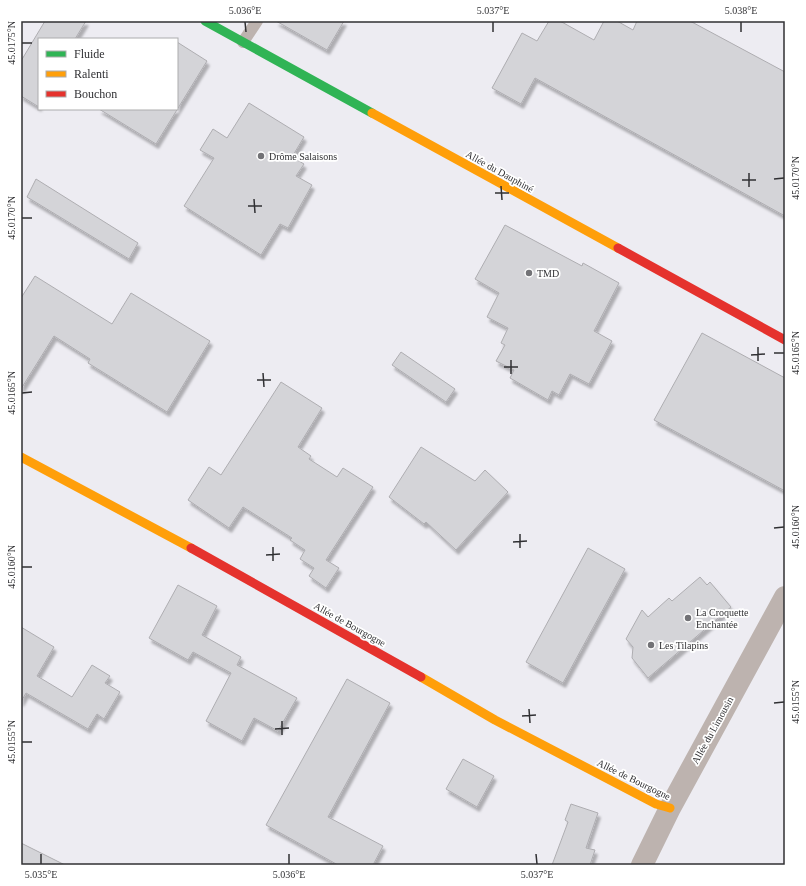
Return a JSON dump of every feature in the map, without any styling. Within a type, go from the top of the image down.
[{"type":"street","name":"Allée du Dauphiné","points":[[205,21],[785,340]]},
{"type":"street","name":"Allée de Bourgogne","points":[[21,457],[303,610],[495,720],[656,804],[670,808]]},
{"type":"street","name":"Allée du Limousin","points":[[642,865],[670,808],[785,597]]},
{"type":"lane","points":[[243,42],[257,21]]},
{"type":"building","points":[[45,21],[86,21],[76,38],[38,38],[38,106],[21,96],[21,61]]},
{"type":"building","points":[[276,21],[344,21],[327,50]]},
{"type":"building","points":[[549,21],[560,21],[594,40],[604,21],[617,21],[633,30],[637,21],[690,21],[785,72],[785,216],[535,78],[521,104],[492,88],[522,33],[537,41]]},
{"type":"building","points":[[178,43],[207,61],[178,108]]},
{"type":"building","points":[[249,103],[304,137],[292,157],[304,164],[296,176],[312,185],[288,228],[280,224],[261,255],[184,206],[214,158],[200,150],[213,129],[227,138]]},
{"type":"building","points":[[101,110],[177,110],[156,144]]},
{"type":"building","points":[[36,179],[138,243],[129,259],[27,197]]},
{"type":"building","points":[[505,225],[582,266],[583,263],[619,283],[594,331],[612,341],[589,384],[570,374],[559,395],[552,391],[548,400],[510,378],[514,370],[496,361],[505,345],[501,343],[508,328],[487,317],[499,293],[475,279]]},
{"type":"building","points":[[35,276],[112,324],[131,293],[210,341],[167,412],[88,363],[90,359],[54,336],[21,389],[21,298]]},
{"type":"building","points":[[702,333],[785,378],[785,491],[654,420]]},
{"type":"building","points":[[401,352],[455,389],[446,402],[392,365]]},
{"type":"building","points":[[281,382],[322,408],[298,447],[311,456],[309,459],[337,477],[343,468],[373,487],[326,560],[339,568],[326,588],[309,576],[314,568],[300,559],[305,550],[290,540],[292,538],[243,507],[229,528],[188,500],[209,467],[221,475]]},
{"type":"building","points":[[421,447],[475,481],[485,470],[508,492],[456,550],[426,522],[424,524],[389,497]]},
{"type":"building","points":[[588,548],[625,569],[563,683],[526,662]]},
{"type":"building","name":"La Croquette Enchantée","points":[[700,577],[707,585],[710,582],[731,607],[648,678],[632,658],[633,647],[626,639],[642,610],[648,617],[669,598],[672,601]]},
{"type":"building","points":[[178,585],[217,606],[202,635],[241,657],[237,665],[297,698],[278,731],[254,718],[242,741],[206,721],[231,673],[193,652],[188,660],[149,638]]},
{"type":"building","points":[[21,627],[54,647],[37,676],[72,697],[92,665],[110,676],[105,683],[120,692],[104,719],[97,714],[88,729],[26,693],[21,702]]},
{"type":"building","points":[[347,679],[390,703],[328,817],[383,846],[373,865],[338,865],[266,825]]},
{"type":"building","points":[[463,759],[494,776],[477,807],[446,789]]},
{"type":"building","points":[[571,804],[598,813],[586,848],[595,850],[590,865],[552,865],[568,822],[565,820]]},
{"type":"building","points":[[21,843],[65,865],[21,865]]},
{"type":"traffic: fast","points":[[205,21],[372,113]]},
{"type":"traffic: slow","points":[[372,113],[618,248]]},
{"type":"traffic: slow","points":[[21,457],[191,548]]},
{"type":"traffic: slow","points":[[421,677],[495,720],[656,804],[670,808]]},
{"type":"traffic: jam","points":[[618,248],[785,340]]},
{"type":"traffic: jam","points":[[191,548],[421,677]]},
{"type":"place","name":"Drôme Salaisons","points":[[261,156]]},
{"type":"place","name":"TMD","points":[[529,273]]},
{"type":"place","name":"La Croquette Enchantée","points":[[688,618]]},
{"type":"place","name":"Les Tilapins","points":[[651,645]]}]
